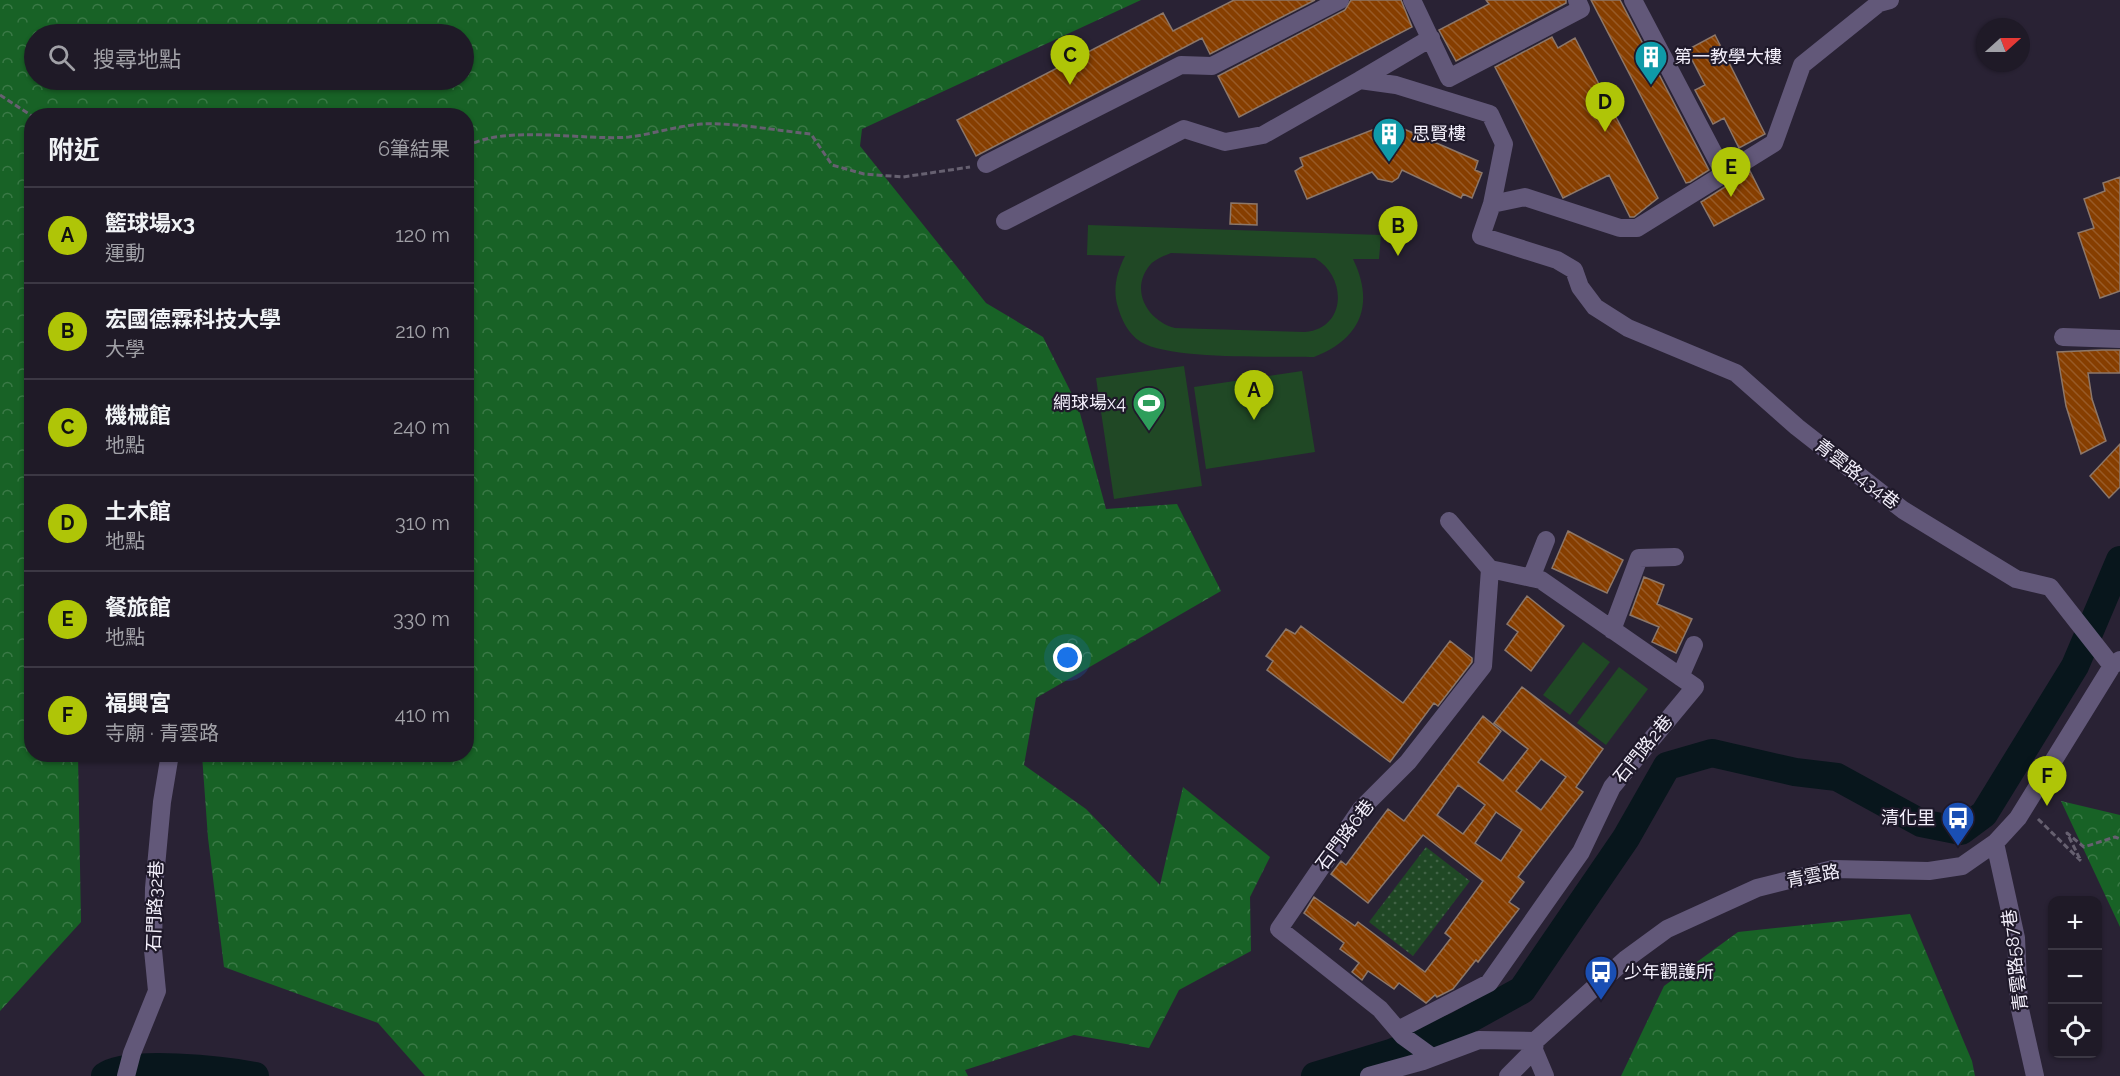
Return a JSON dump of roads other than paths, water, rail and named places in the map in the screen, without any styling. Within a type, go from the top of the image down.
[{"type":"street","points":[[986,164],[1181,65],[1212,66],[1340,0]]},
{"type":"street","points":[[1412,0],[1449,78],[1581,9],[1577,0]]},
{"type":"street","points":[[1633,0],[1724,174]]},
{"type":"street","points":[[1360,80],[1396,86],[1490,114],[1504,144],[1492,204],[1525,197],[1620,228],[1636,228],[1774,143],[1802,65],[1879,3],[1890,0]]},
{"type":"street","points":[[1005,221],[1184,129],[1226,142],[1263,135],[1431,38]]},
{"type":"street","name":"青雲路434巷","points":[[1492,204],[1481,236],[1557,260],[1574,270],[1580,287],[1595,307],[1628,328],[1736,373],[1797,427],[1903,510],[2016,579],[2049,586],[2078,626],[2112,661]]},
{"type":"street","points":[[2063,337],[2120,339]]},
{"type":"street","points":[[1449,521],[1490,569],[1540,580],[1680,677],[1694,645]]},
{"type":"street","points":[[1531,578],[1546,540]]},
{"type":"street","points":[[1612,630],[1639,558],[1675,556]]},
{"type":"street","name":"石門路6巷","points":[[1401,1033],[1380,1009],[1279,929],[1361,809],[1408,762],[1483,666],[1490,569]]},
{"type":"street","name":"青雲路","points":[[1508,1076],[1534,1045],[1626,959],[1667,929],[1757,888],[1833,869],[1929,871],[1962,866],[1995,843],[2024,809],[2112,661]]},
{"type":"street","name":"石門路2巷","points":[[1401,1033],[1489,983],[1581,852],[1612,787],[1695,687],[1680,677]]},
{"type":"street","name":"石門路32巷","points":[[126,1075],[132,1053],[157,991],[153,950],[154,888],[162,802],[169,762]]},
{"type":"street","name":"青雲路587巷","points":[[1995,843],[2016,938],[2019,1005],[2035,1076]]},
{"type":"street","points":[[1401,1033],[1432,1057]]},
{"type":"street","points":[[1369,1076],[1479,1040],[1534,1045],[1545,1076]]},
{"type":"waterway","points":[[1315,1076],[1391,1053],[1457,1026],[1522,990],[1626,838],[1667,766],[1712,753],[1795,772],[1837,777],[1921,823],[1961,831],[1984,814],[2075,666],[2120,560]]},
{"type":"waterway","points":[[105,1076],[116,1071],[154,1067],[200,1069],[255,1076]]},
{"type":"place","name":"機械館","points":[[1070,85]]},
{"type":"place","name":"第一教學大樓","points":[[1651,86]]},
{"type":"place","name":"土木館","points":[[1605,132]]},
{"type":"place","name":"思賢樓","points":[[1389,163]]},
{"type":"place","name":"餐旅館","points":[[1731,197]]},
{"type":"place","name":"宏國德霖科技大學","points":[[1398,256]]},
{"type":"place","name":"籃球場x3","points":[[1254,420]]},
{"type":"place","name":"網球場x4","points":[[1149,432]]},
{"type":"place","name":"福興宮","points":[[2047,806]]},
{"type":"place","name":"清化里","points":[[1958,847]]},
{"type":"place","name":"少年觀護所","points":[[1601,1001]]}]
